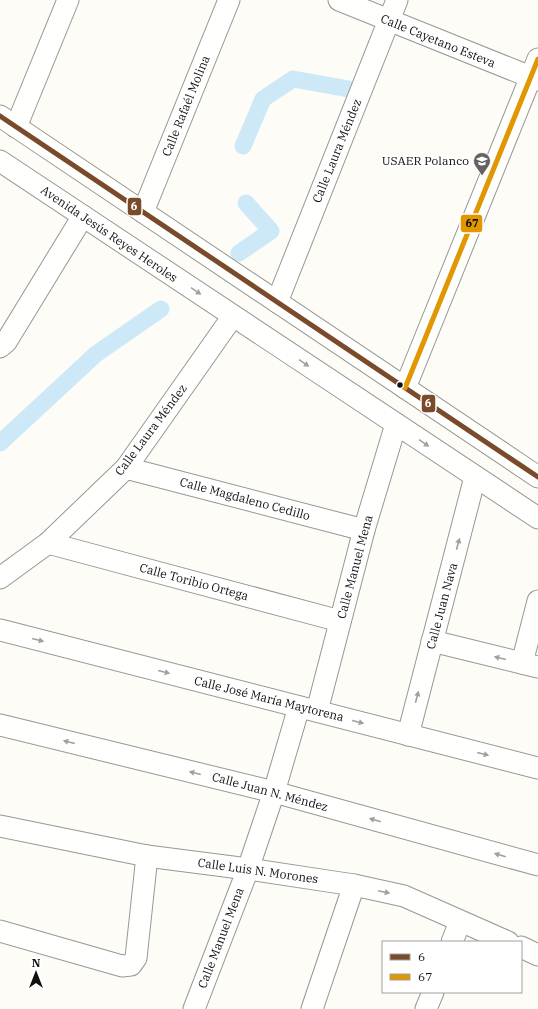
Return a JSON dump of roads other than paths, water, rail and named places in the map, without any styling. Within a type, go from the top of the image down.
[{"type":"street","points":[[68,0],[8,122],[538,476]]},
{"type":"street","name":"Calle Rafaél Molina","points":[[143,212],[229,0]]},
{"type":"street","name":"Calle Cayetano Esteva","points":[[339,0],[389,21],[535,72]]},
{"type":"street","name":"Calle Laura Méndez","points":[[277,302],[397,0]]},
{"type":"street","points":[[405,388],[535,72]]},
{"type":"street","name":"Avenida Jesús Reyes Heroles","points":[[0,161],[538,518]]},
{"type":"street","points":[[2,343],[83,216]]},
{"type":"street","name":"Calle Laura Méndez","points":[[0,578],[48,543],[126,468],[233,316]]},
{"type":"street","name":"Calle Manuel Mena","points":[[194,1009],[248,869],[274,792],[308,709],[340,621],[364,530],[396,424]]},
{"type":"street","name":"Calle Magdaleno Cedillo","points":[[126,468],[364,530]]},
{"type":"street","name":"Calle Juan Nava","points":[[408,735],[475,477]]},
{"type":"street","name":"Calle Toribio Ortega","points":[[48,543],[340,621]]},
{"type":"street","points":[[432,641],[530,665],[538,601]]},
{"type":"street","name":"Calle José María Maytorena","points":[[0,630],[538,768]]},
{"type":"street","name":"Calle Juan N. Méndez","points":[[0,725],[274,792],[538,865]]},
{"type":"street","name":"Calle Luis N. Morones","points":[[0,826],[147,856],[354,885],[404,896],[506,941]]},
{"type":"street","points":[[0,931],[122,966],[131,965],[136,958],[147,856]]},
{"type":"street","points":[[312,1009],[354,885]]},
{"type":"street","points":[[452,941],[460,922]]},
{"type":"street","points":[[522,947],[538,954]]},
{"type":"street","points":[[426,1009],[433,993]]},
{"type":"waterway","points":[[243,146],[263,99],[293,79],[349,89]]},
{"type":"waterway","points":[[239,253],[271,231],[246,203]]},
{"type":"waterway","points":[[0,443],[96,354],[161,309]]},
{"type":"place","name":"USAER Polanco","points":[[482,176]]}]
